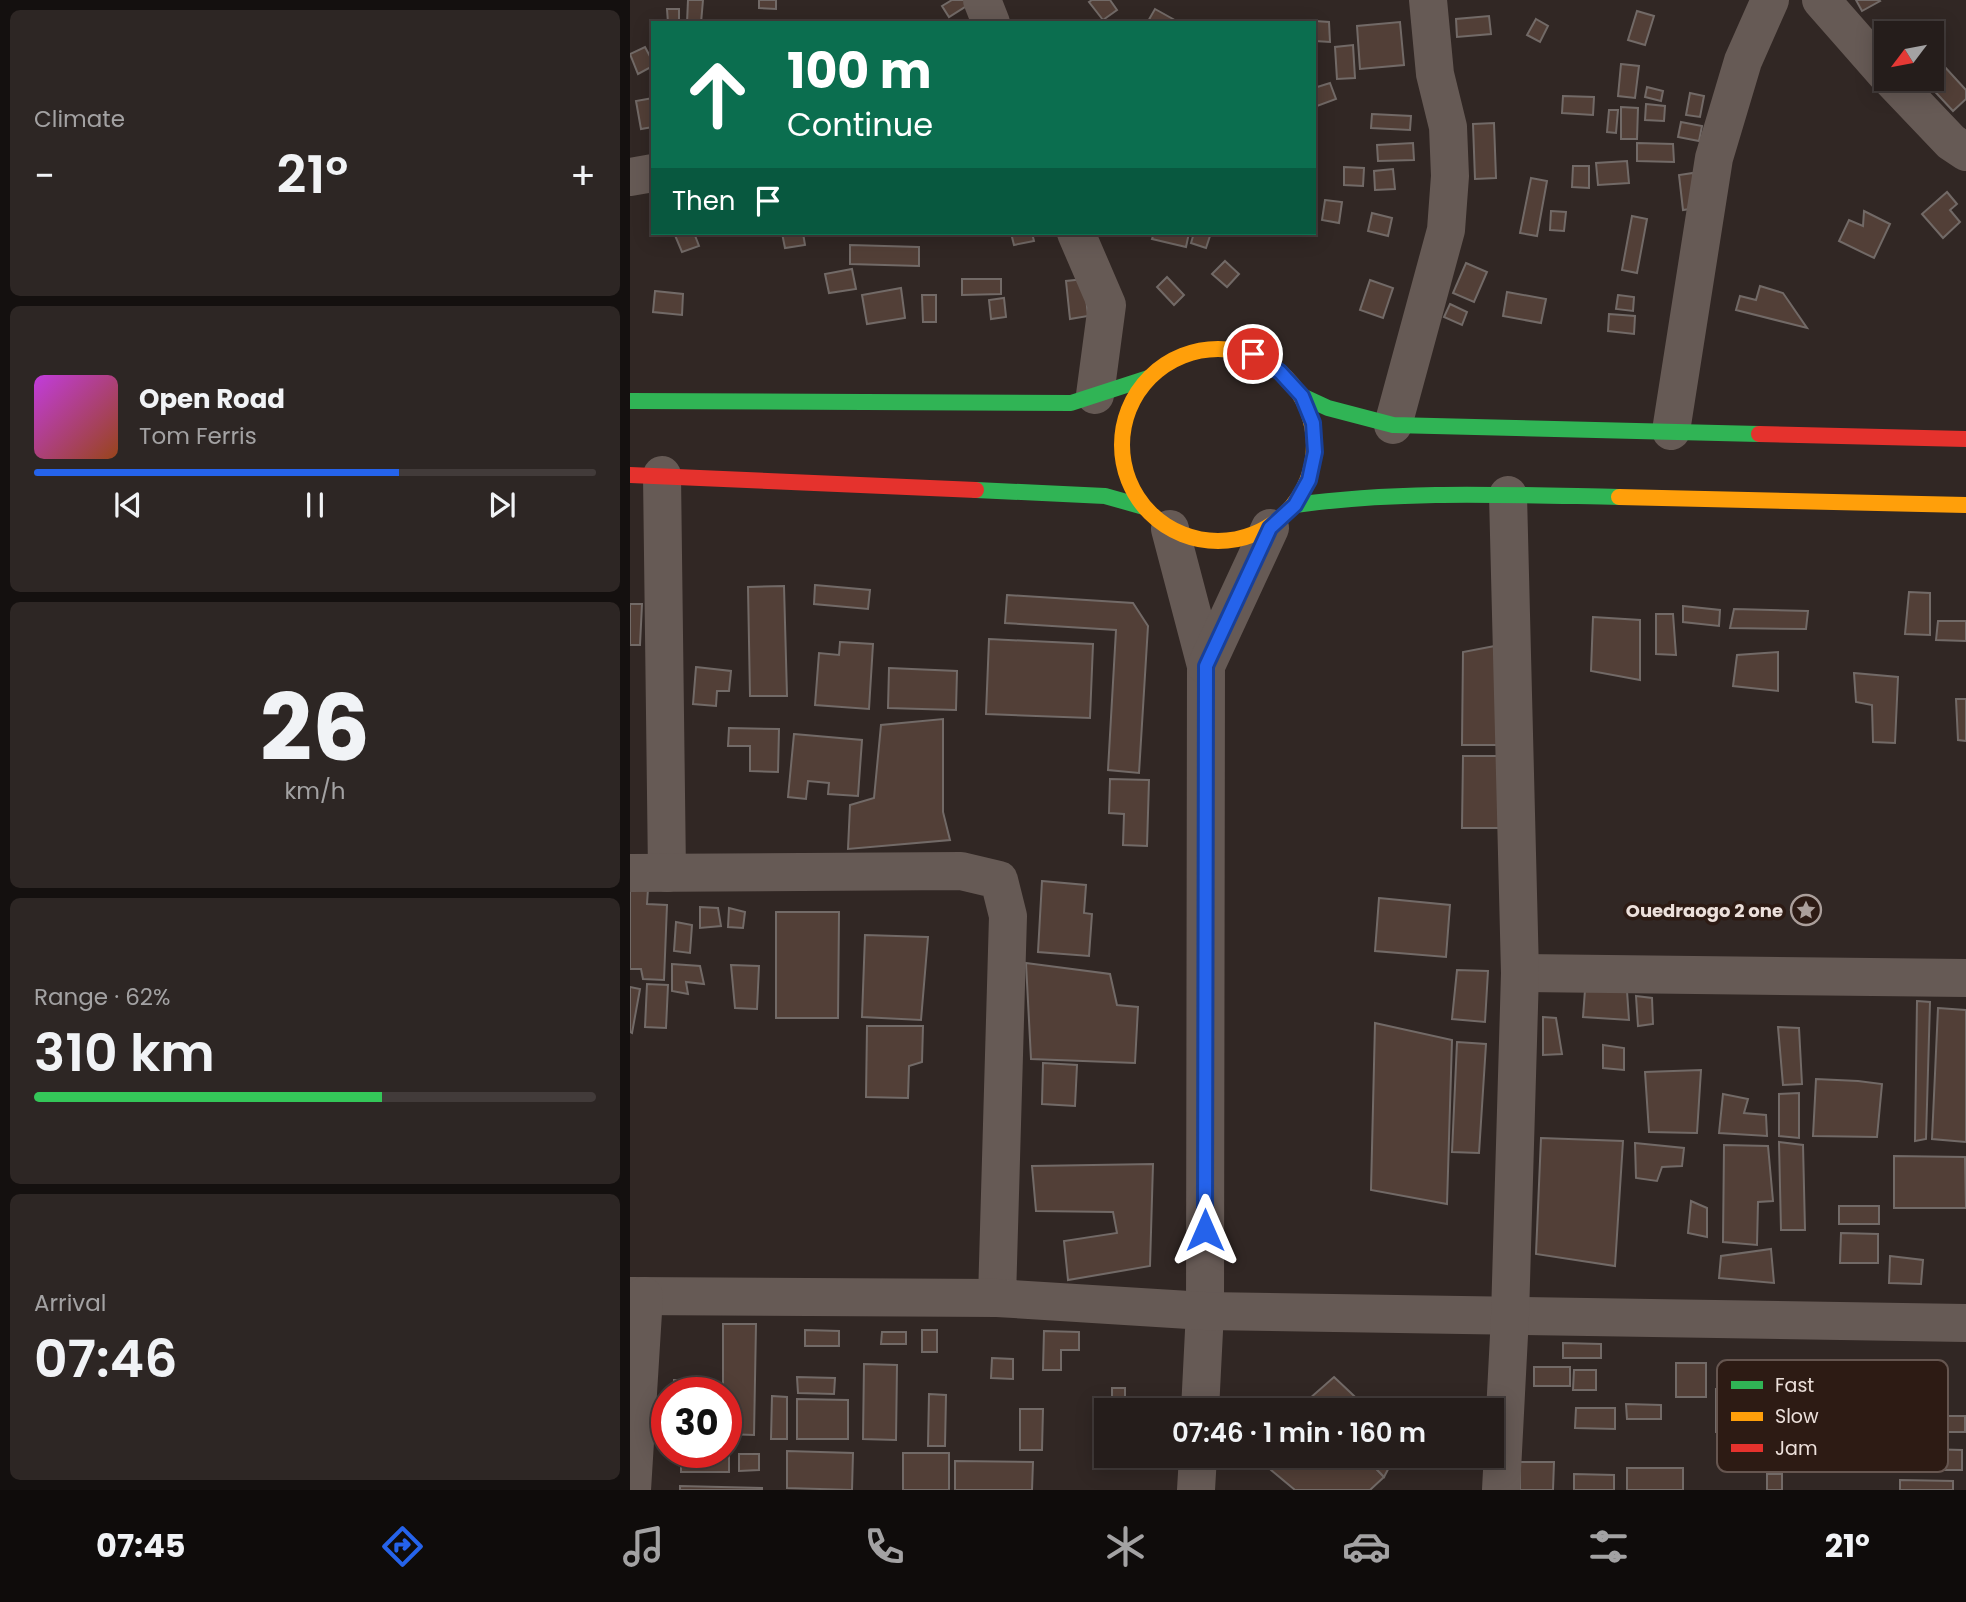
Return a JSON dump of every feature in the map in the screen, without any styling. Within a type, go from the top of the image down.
[{"type":"main road","points":[[1157,518],[1129,483],[1122,456],[1122,428],[1132,401],[1148,378],[1160,367],[1189,353],[1221,348],[1253,354],[1280,372],[1302,396],[1313,423],[1315,452],[1309,480],[1282,517]]},
{"type":"main road","points":[[630,401],[1071,403],[1148,378]]},
{"type":"main road","points":[[1302,396],[1328,408],[1393,425],[1966,439]]},
{"type":"main road","points":[[646,475],[1105,496],[1203,541],[1238,541],[1282,517],[1346,498],[1508,495],[1966,505]]},
{"type":"street","points":[[982,0],[990,21]]},
{"type":"street","points":[[1393,425],[1446,230],[1450,176],[1448,127],[1434,74],[1428,0]]},
{"type":"street","points":[[1671,431],[1714,158],[1743,61],[1770,0]]},
{"type":"street","points":[[1821,0],[1874,60]]},
{"type":"street","points":[[1902,91],[1951,142],[1966,152]]},
{"type":"street","points":[[630,177],[651,173]]},
{"type":"street","points":[[1077,235],[1107,305],[1095,396]]},
{"type":"street","points":[[646,475],[648,873],[961,871],[999,880],[1008,916],[997,1298]]},
{"type":"street","points":[[1501,1490],[1510,1316],[1520,973],[1508,495]]},
{"type":"street","points":[[1206,666],[1282,517]]},
{"type":"street","points":[[1157,518],[1206,666],[1205,1311],[1201,1398]]},
{"type":"street","points":[[1520,973],[1966,978]]},
{"type":"street","points":[[632,1490],[637,1296],[997,1298],[1205,1311],[1966,1323]]},
{"type":"street","points":[[1196,1490],[1197,1468]]},
{"type":"building","points":[[688,0],[703,0],[701,21],[687,21]]},
{"type":"building","points":[[759,0],[776,0],[776,9],[759,8]]},
{"type":"building","points":[[952,0],[976,0],[949,17],[942,6]]},
{"type":"building","points":[[1110,0],[1117,10],[1103,20],[1089,2]]},
{"type":"building","points":[[1856,0],[1879,0],[1880,1],[1862,11]]},
{"type":"building","points":[[667,9],[679,9],[679,21],[668,21]]},
{"type":"building","points":[[1155,9],[1176,21],[1148,21]]},
{"type":"building","points":[[1637,11],[1654,16],[1645,45],[1628,40]]},
{"type":"building","points":[[1489,16],[1491,34],[1457,37],[1456,19]]},
{"type":"building","points":[[1536,19],[1548,26],[1540,42],[1527,35]]},
{"type":"building","points":[[1316,21],[1329,22],[1330,42],[1316,41]]},
{"type":"building","points":[[1400,22],[1404,65],[1360,69],[1357,26]]},
{"type":"building","points":[[1353,45],[1355,78],[1337,79],[1335,47]]},
{"type":"building","points":[[645,47],[651,58],[651,67],[638,74],[630,54]]},
{"type":"building","points":[[1621,64],[1639,66],[1635,98],[1618,96]]},
{"type":"building","points":[[1944,66],[1966,90],[1966,99],[1953,111],[1934,91],[1944,91]]},
{"type":"building","points":[[1330,83],[1336,99],[1317,106],[1316,87]]},
{"type":"building","points":[[1647,87],[1663,91],[1661,101],[1645,97]]},
{"type":"building","points":[[1690,93],[1704,96],[1700,117],[1686,115]]},
{"type":"building","points":[[1563,96],[1594,97],[1593,115],[1562,113]]},
{"type":"building","points":[[651,98],[651,127],[641,129],[636,101]]},
{"type":"building","points":[[1646,104],[1665,106],[1664,121],[1645,120]]},
{"type":"building","points":[[1621,107],[1638,108],[1637,139],[1621,139]]},
{"type":"building","points":[[1609,110],[1618,110],[1616,133],[1607,132]]},
{"type":"building","points":[[1372,114],[1411,116],[1410,130],[1371,128]]},
{"type":"building","points":[[1681,122],[1702,126],[1699,141],[1678,137]]},
{"type":"building","points":[[1494,123],[1496,178],[1475,179],[1473,124]]},
{"type":"building","points":[[1413,143],[1414,160],[1378,161],[1377,145]]},
{"type":"building","points":[[1637,143],[1673,144],[1674,162],[1637,161]]},
{"type":"building","points":[[1627,161],[1629,183],[1598,185],[1596,163]]},
{"type":"building","points":[[1573,166],[1589,166],[1589,188],[1572,187]]},
{"type":"building","points":[[1344,167],[1364,168],[1363,186],[1344,185]]},
{"type":"building","points":[[1393,169],[1395,189],[1375,190],[1374,171]]},
{"type":"building","points":[[1693,173],[1697,208],[1683,210],[1679,175]]},
{"type":"building","points":[[1531,178],[1547,181],[1537,236],[1520,233]]},
{"type":"building","points":[[1947,192],[1957,204],[1950,210],[1960,222],[1943,238],[1922,214]]},
{"type":"building","points":[[1325,200],[1342,202],[1339,223],[1322,220]]},
{"type":"building","points":[[1551,211],[1566,212],[1564,231],[1550,230]]},
{"type":"building","points":[[1864,211],[1890,224],[1874,258],[1839,241],[1849,220],[1863,226]]},
{"type":"building","points":[[1372,213],[1392,218],[1388,236],[1368,231]]},
{"type":"building","points":[[1632,216],[1647,219],[1637,273],[1622,270]]},
{"type":"building","points":[[675,235],[695,235],[699,246],[682,252]]},
{"type":"building","points":[[782,235],[803,235],[805,245],[785,248]]},
{"type":"building","points":[[1012,235],[1032,235],[1034,241],[1014,245]]},
{"type":"building","points":[[1153,235],[1189,235],[1186,247],[1152,239]]},
{"type":"building","points":[[1193,235],[1210,235],[1206,248],[1191,243]]},
{"type":"building","points":[[850,245],[919,247],[919,266],[850,264]]},
{"type":"building","points":[[1225,261],[1239,274],[1227,287],[1212,274]]},
{"type":"building","points":[[1466,263],[1487,272],[1474,302],[1453,293]]},
{"type":"building","points":[[852,269],[856,289],[829,293],[825,274]]},
{"type":"building","points":[[1167,277],[1184,295],[1174,305],[1157,287]]},
{"type":"building","points":[[962,279],[1001,279],[1001,294],[962,295]]},
{"type":"building","points":[[1084,279],[1088,316],[1070,319],[1066,281]]},
{"type":"building","points":[[1370,280],[1393,288],[1383,318],[1360,310]]},
{"type":"building","points":[[1760,286],[1783,293],[1807,328],[1736,310],[1740,296],[1756,300]]},
{"type":"building","points":[[901,288],[905,318],[867,324],[862,295]]},
{"type":"building","points":[[655,291],[683,294],[682,315],[653,312]]},
{"type":"building","points":[[1507,292],[1546,299],[1541,323],[1503,316]]},
{"type":"building","points":[[922,295],[936,295],[936,322],[923,322]]},
{"type":"building","points":[[1618,295],[1634,297],[1633,311],[1616,309]]},
{"type":"building","points":[[1004,298],[1006,317],[991,319],[989,300]]},
{"type":"building","points":[[1450,304],[1467,312],[1462,325],[1444,317]]},
{"type":"building","points":[[1609,314],[1635,316],[1634,334],[1608,331]]},
{"type":"building","points":[[815,585],[870,590],[868,609],[814,604]]},
{"type":"building","points":[[784,586],[787,696],[750,696],[748,587]]},
{"type":"building","points":[[1909,592],[1930,593],[1930,635],[1905,634]]},
{"type":"building","points":[[1007,595],[1133,603],[1148,626],[1139,773],[1108,770],[1116,630],[1005,623]]},
{"type":"building","points":[[630,604],[642,604],[640,645],[630,645]]},
{"type":"building","points":[[1683,606],[1720,610],[1719,626],[1683,622]]},
{"type":"building","points":[[1734,609],[1808,611],[1806,629],[1730,628]]},
{"type":"building","points":[[1656,614],[1673,614],[1676,655],[1656,654]]},
{"type":"building","points":[[1593,617],[1640,620],[1640,680],[1591,671]]},
{"type":"building","points":[[1938,621],[1966,621],[1966,641],[1936,640]]},
{"type":"building","points":[[989,639],[1093,644],[1090,718],[986,714]]},
{"type":"building","points":[[840,642],[873,644],[869,709],[815,705],[819,653],[839,655]]},
{"type":"building","points":[[1500,645],[1500,745],[1462,745],[1463,652]]},
{"type":"building","points":[[1778,652],[1778,691],[1733,686],[1737,655]]},
{"type":"building","points":[[696,667],[731,671],[729,691],[717,691],[716,706],[693,704]]},
{"type":"building","points":[[889,668],[957,671],[956,710],[888,708]]},
{"type":"building","points":[[1854,673],[1898,677],[1895,743],[1873,742],[1872,705],[1856,702]]},
{"type":"building","points":[[1956,699],[1966,699],[1966,741],[1958,740]]},
{"type":"building","points":[[943,719],[943,812],[950,840],[848,849],[850,805],[874,798],[881,725]]},
{"type":"building","points":[[729,728],[779,729],[778,772],[750,771],[750,746],[728,746]]},
{"type":"building","points":[[794,734],[862,740],[858,796],[828,794],[829,783],[808,781],[806,799],[788,797]]},
{"type":"building","points":[[1463,756],[1500,756],[1503,828],[1462,828]]},
{"type":"building","points":[[1110,779],[1149,780],[1147,846],[1123,845],[1124,814],[1109,813]]},
{"type":"building","points":[[1042,881],[1086,885],[1084,913],[1092,914],[1089,956],[1038,952]]},
{"type":"building","points":[[630,888],[648,889],[647,904],[667,905],[664,980],[643,979],[641,969],[630,969]]},
{"type":"building","points":[[1379,898],[1450,905],[1446,957],[1375,951]]},
{"type":"building","points":[[700,907],[718,908],[721,926],[700,928]]},
{"type":"building","points":[[729,908],[745,912],[743,928],[728,927]]},
{"type":"building","points":[[776,912],[839,912],[838,1018],[776,1018]]},
{"type":"building","points":[[676,922],[692,925],[690,953],[674,951]]},
{"type":"building","points":[[865,935],[928,937],[921,1020],[862,1017]]},
{"type":"building","points":[[1026,963],[1110,974],[1117,1005],[1138,1007],[1135,1063],[1031,1059]]},
{"type":"building","points":[[672,964],[700,966],[704,984],[686,982],[688,994],[672,991]]},
{"type":"building","points":[[731,965],[759,966],[757,1009],[735,1008]]},
{"type":"building","points":[[1457,970],[1488,971],[1485,1022],[1452,1019]]},
{"type":"building","points":[[647,984],[668,985],[666,1028],[645,1027]]},
{"type":"building","points":[[630,987],[640,989],[632,1033],[630,1032]]},
{"type":"building","points":[[1585,990],[1627,991],[1629,1020],[1583,1017]]},
{"type":"building","points":[[1636,996],[1652,998],[1653,1024],[1638,1026]]},
{"type":"building","points":[[1917,1001],[1930,1002],[1926,1139],[1915,1141]]},
{"type":"building","points":[[1938,1008],[1966,1010],[1966,1142],[1932,1139]]},
{"type":"building","points":[[1543,1017],[1556,1018],[1562,1054],[1543,1055]]},
{"type":"building","points":[[1375,1023],[1452,1040],[1447,1204],[1371,1190]]},
{"type":"building","points":[[867,1026],[923,1026],[922,1062],[909,1066],[908,1098],[866,1097]]},
{"type":"building","points":[[1778,1027],[1799,1028],[1802,1084],[1783,1085]]},
{"type":"building","points":[[1457,1042],[1486,1044],[1479,1153],[1452,1152]]},
{"type":"building","points":[[1603,1045],[1624,1048],[1624,1070],[1603,1068]]},
{"type":"building","points":[[1043,1063],[1077,1065],[1075,1106],[1042,1104]]},
{"type":"building","points":[[1701,1070],[1697,1133],[1649,1132],[1645,1072]]},
{"type":"building","points":[[1816,1079],[1882,1084],[1877,1137],[1813,1136]]},
{"type":"building","points":[[1799,1093],[1799,1138],[1779,1136],[1779,1094]]},
{"type":"building","points":[[1723,1094],[1748,1099],[1744,1113],[1766,1115],[1767,1136],[1719,1133]]},
{"type":"building","points":[[1541,1138],[1623,1141],[1615,1266],[1536,1254]]},
{"type":"building","points":[[1779,1142],[1803,1145],[1805,1230],[1781,1230]]},
{"type":"building","points":[[1635,1143],[1684,1148],[1682,1166],[1662,1167],[1657,1181],[1636,1178]]},
{"type":"building","points":[[1724,1145],[1768,1146],[1773,1201],[1758,1202],[1757,1245],[1723,1242]]},
{"type":"building","points":[[1894,1156],[1965,1157],[1966,1208],[1894,1208]]},
{"type":"building","points":[[1153,1164],[1150,1266],[1068,1280],[1064,1241],[1117,1233],[1113,1212],[1036,1211],[1032,1166]]},
{"type":"building","points":[[1691,1201],[1707,1208],[1707,1237],[1688,1233]]},
{"type":"building","points":[[1839,1206],[1879,1206],[1879,1224],[1839,1224]]},
{"type":"building","points":[[1841,1233],[1878,1234],[1878,1263],[1840,1263]]},
{"type":"building","points":[[1771,1249],[1774,1283],[1719,1278],[1721,1256]]},
{"type":"building","points":[[1890,1256],[1923,1260],[1921,1284],[1889,1283]]},
{"type":"building","points":[[723,1324],[756,1324],[754,1435],[742,1435],[742,1377],[723,1377]]},
{"type":"building","points":[[805,1330],[839,1331],[839,1346],[805,1346]]},
{"type":"building","points":[[922,1330],[937,1330],[937,1352],[922,1352]]},
{"type":"building","points":[[1044,1331],[1079,1332],[1079,1350],[1061,1350],[1061,1370],[1043,1370]]},
{"type":"building","points":[[882,1332],[906,1332],[906,1344],[881,1344]]},
{"type":"building","points":[[1563,1343],[1601,1344],[1601,1358],[1563,1358]]},
{"type":"building","points":[[992,1358],[1013,1359],[1013,1379],[991,1378]]},
{"type":"building","points":[[1676,1363],[1706,1363],[1706,1397],[1676,1397]]},
{"type":"building","points":[[864,1364],[897,1365],[896,1440],[863,1439]]},
{"type":"building","points":[[1534,1367],[1570,1367],[1570,1386],[1534,1386]]},
{"type":"building","points":[[1574,1370],[1596,1370],[1596,1390],[1573,1390]]},
{"type":"building","points":[[797,1377],[835,1378],[834,1394],[798,1393]]},
{"type":"building","points":[[1334,1377],[1356,1398],[1310,1398]]},
{"type":"building","points":[[1112,1388],[1125,1388],[1125,1398],[1112,1398]]},
{"type":"building","points":[[1716,1389],[1717,1389],[1717,1432]]},
{"type":"building","points":[[929,1394],[946,1395],[945,1446],[928,1446]]},
{"type":"building","points":[[772,1396],[787,1397],[787,1439],[771,1439]]},
{"type":"building","points":[[797,1399],[848,1400],[848,1439],[797,1439]]},
{"type":"building","points":[[1626,1404],[1661,1405],[1661,1419],[1627,1419]]},
{"type":"building","points":[[1576,1408],[1615,1408],[1615,1429],[1575,1428]]},
{"type":"building","points":[[1020,1409],[1043,1409],[1042,1450],[1020,1450]]},
{"type":"building","points":[[1948,1416],[1965,1416],[1965,1432],[1948,1432]]},
{"type":"building","points":[[1948,1450],[1962,1450],[1962,1470],[1948,1470]]},
{"type":"building","points":[[787,1451],[853,1453],[852,1490],[787,1488]]},
{"type":"building","points":[[903,1453],[949,1453],[949,1490],[903,1490]]},
{"type":"building","points":[[742,1454],[759,1454],[759,1470],[739,1471],[739,1468],[742,1468]]},
{"type":"building","points":[[955,1461],[1033,1462],[1032,1490],[955,1490]]},
{"type":"building","points":[[1520,1462],[1554,1462],[1553,1490],[1520,1490]]},
{"type":"building","points":[[681,1468],[729,1468],[729,1472],[681,1472]]},
{"type":"building","points":[[1375,1468],[1384,1477],[1370,1490],[1295,1490],[1271,1470]]},
{"type":"building","points":[[1375,1468],[1389,1468],[1384,1477]]},
{"type":"building","points":[[1627,1468],[1683,1468],[1683,1490],[1627,1490]]},
{"type":"building","points":[[1574,1474],[1614,1475],[1614,1490],[1574,1490]]},
{"type":"building","points":[[1767,1474],[1782,1474],[1782,1490],[1767,1490]]},
{"type":"building","points":[[1900,1480],[1953,1481],[1953,1490],[1900,1490]]},
{"type":"building","points":[[680,1486],[762,1488],[762,1490],[680,1490]]},
{"type":"traffic: fast","points":[[630,401],[1071,403],[1148,378]]},
{"type":"traffic: fast","points":[[1302,396],[1328,408],[1393,425],[1759,434]]},
{"type":"traffic: fast","points":[[976,490],[1105,496],[1144,507]]},
{"type":"traffic: fast","points":[[1295,505],[1416,495],[1619,497]]},
{"type":"traffic: slow","points":[[1218,349],[1255,356],[1286,377],[1307,408],[1314,445],[1307,482],[1286,513],[1255,534],[1218,541],[1181,534],[1150,513],[1129,482],[1122,445],[1129,408],[1150,377],[1181,356],[1218,349]]},
{"type":"traffic: slow","points":[[1619,497],[1966,505]]},
{"type":"traffic: jam","points":[[1759,434],[1966,439]]},
{"type":"traffic: jam","points":[[630,475],[976,490]]},
{"type":"place","name":"Ouedraogo 2 one","points":[[1806,910]]},
{"type":"route","points":[[1205,1230],[1206,666],[1270,528],[1295,505],[1309,480],[1315,452],[1313,423],[1302,396],[1280,372],[1253,354]]}]
